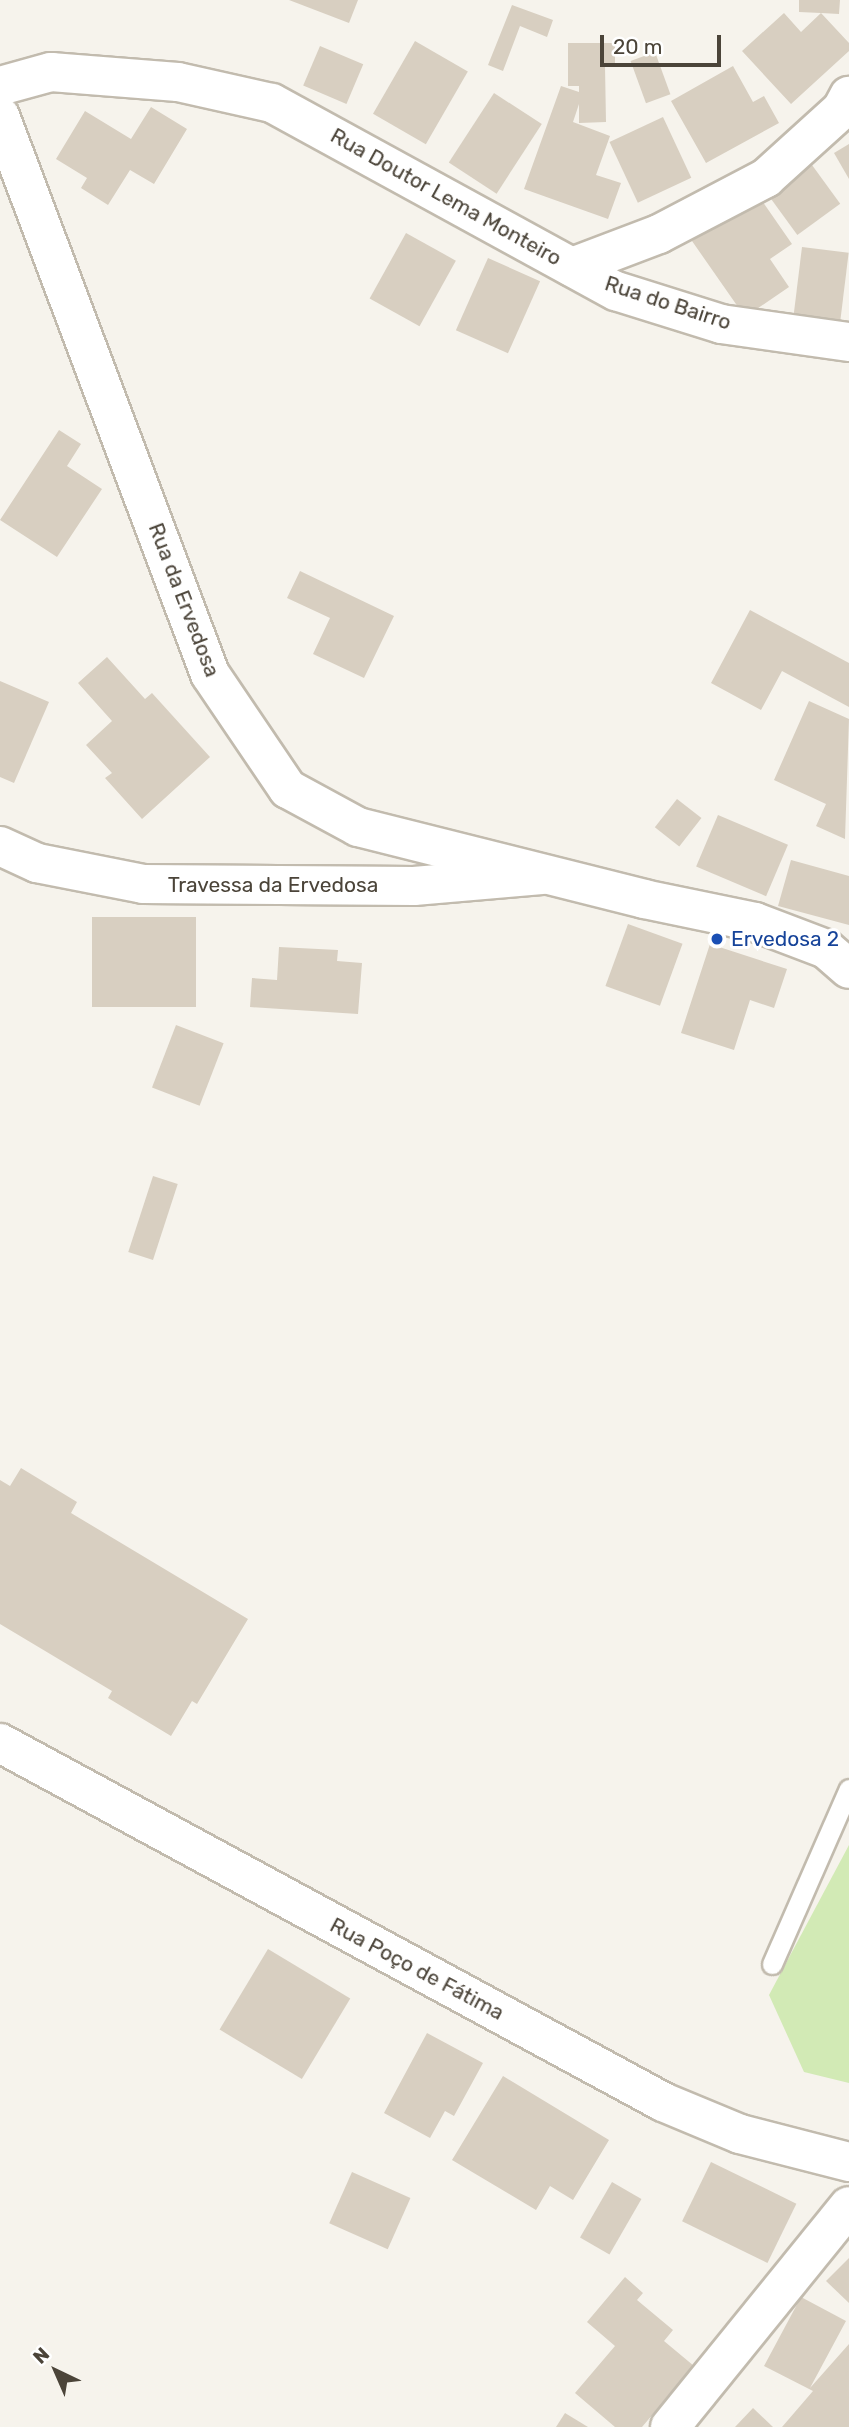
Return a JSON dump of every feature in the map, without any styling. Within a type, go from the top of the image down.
[{"type":"street","name":"Rua Doutor Lema Monteiro","points":[[0,86],[51,72],[178,82],[272,103],[572,267],[659,234],[766,178],[847,104]]},
{"type":"street","name":"Rua da Ervedosa","points":[[0,116],[210,674],[288,789],[358,827],[755,922],[826,949],[849,969]]},
{"type":"street","name":"Rua do Bairro","points":[[572,267],[616,291],[721,324],[849,342]]},
{"type":"street","name":"Travessa da Ervedosa","points":[[0,846],[37,863],[143,884],[414,886],[551,875]]},
{"type":"street","name":"Rua Poço de Fátima","points":[[0,1743],[663,2102],[740,2134],[849,2162]]},
{"type":"street","points":[[670,2427],[849,2206]]},
{"type":"lane","points":[[772,1964],[849,1789]]},
{"type":"green space","points":[[849,1845],[849,2083],[804,2072],[769,1995]]},
{"type":"building","points":[[289,0],[358,0],[349,23]]},
{"type":"building","points":[[799,0],[840,0],[839,14],[799,12]]},
{"type":"building","points":[[512,5],[553,20],[547,37],[520,26],[503,71],[488,65]]},
{"type":"building","points":[[784,13],[801,32],[821,13],[849,43],[849,51],[791,104],[742,51]]},
{"type":"building","points":[[415,41],[468,72],[426,144],[373,114]]},
{"type":"building","points":[[568,43],[615,43],[615,66],[605,66],[606,122],[579,123],[579,104],[573,122],[610,136],[596,175],[621,183],[608,219],[524,189],[561,86],[579,92],[579,86],[568,86]]},
{"type":"building","points":[[320,46],[363,64],[346,104],[303,86]]},
{"type":"building","points":[[655,52],[670,94],[646,103],[631,61]]},
{"type":"building","points":[[733,66],[753,102],[764,96],[779,123],[706,163],[671,101]]},
{"type":"building","points":[[494,93],[542,124],[497,194],[449,163]]},
{"type":"building","points":[[151,107],[187,129],[154,184],[130,170],[108,205],[81,188],[87,178],[56,159],[85,111],[131,139]]},
{"type":"building","points":[[663,117],[691,178],[638,203],[610,142]]},
{"type":"building","points":[[849,144],[849,179],[834,153]]},
{"type":"building","points":[[812,165],[840,204],[797,235],[769,196]]},
{"type":"building","points":[[758,195],[792,244],[770,259],[789,287],[745,317],[692,241]]},
{"type":"building","points":[[406,233],[456,261],[419,326],[370,299]]},
{"type":"building","points":[[802,247],[849,253],[840,323],[793,317]]},
{"type":"building","points":[[488,258],[540,281],[508,353],[456,330]]},
{"type":"building","points":[[59,430],[81,444],[67,466],[102,489],[57,557],[0,520]]},
{"type":"building","points":[[300,571],[394,616],[364,678],[313,654],[330,618],[287,598]]},
{"type":"building","points":[[750,610],[849,663],[849,707],[782,671],[761,710],[711,683]]},
{"type":"building","points":[[107,657],[145,699],[152,693],[210,757],[142,819],[105,778],[112,773],[86,745],[112,721],[78,683]]},
{"type":"building","points":[[0,681],[49,702],[14,783],[0,777]]},
{"type":"building","points":[[809,701],[849,719],[845,839],[816,826],[826,804],[774,780]]},
{"type":"building","points":[[677,799],[701,818],[679,846],[655,827]]},
{"type":"building","points":[[718,815],[788,845],[766,896],[696,867]]},
{"type":"building","points":[[791,860],[849,876],[849,925],[778,906]]},
{"type":"building","points":[[92,917],[196,917],[196,1007],[92,1007]]},
{"type":"building","points":[[628,924],[683,944],[660,1006],[605,986]]},
{"type":"building","points":[[710,944],[787,969],[774,1008],[750,1000],[734,1050],[681,1033]]},
{"type":"building","points":[[279,947],[338,950],[337,961],[362,963],[358,1014],[250,1007],[252,978],[277,980]]},
{"type":"building","points":[[176,1025],[224,1043],[200,1106],[152,1088]]},
{"type":"building","points":[[153,1176],[178,1184],[153,1260],[128,1252]]},
{"type":"building","points":[[21,1468],[77,1502],[71,1513],[248,1619],[197,1704],[192,1701],[171,1736],[108,1698],[112,1691],[0,1624],[0,1480],[10,1486]]},
{"type":"building","points":[[268,1949],[350,1998],[302,2079],[220,2030]]},
{"type":"building","points":[[427,2033],[483,2063],[454,2116],[445,2111],[430,2138],[384,2113]]},
{"type":"building","points":[[503,2076],[609,2140],[573,2200],[550,2186],[536,2210],[452,2160]]},
{"type":"building","points":[[711,2162],[796,2204],[767,2263],[682,2221]]},
{"type":"building","points":[[352,2172],[410,2198],[388,2249],[329,2223]]},
{"type":"building","points":[[612,2182],[641,2199],[609,2254],[580,2237]]},
{"type":"building","points":[[849,2258],[849,2303],[826,2281]]},
{"type":"building","points":[[625,2277],[643,2293],[637,2300],[673,2330],[664,2341],[694,2366],[642,2427],[615,2427],[575,2393],[615,2346],[587,2322]]},
{"type":"building","points":[[801,2297],[846,2321],[810,2388],[849,2344],[849,2427],[782,2427],[813,2391],[764,2366]]},
{"type":"building","points":[[753,2408],[773,2427],[735,2427]]},
{"type":"building","points":[[565,2413],[588,2427],[556,2427]]},
{"type":"place","name":"Ervedosa 2","points":[[717,939]]}]
